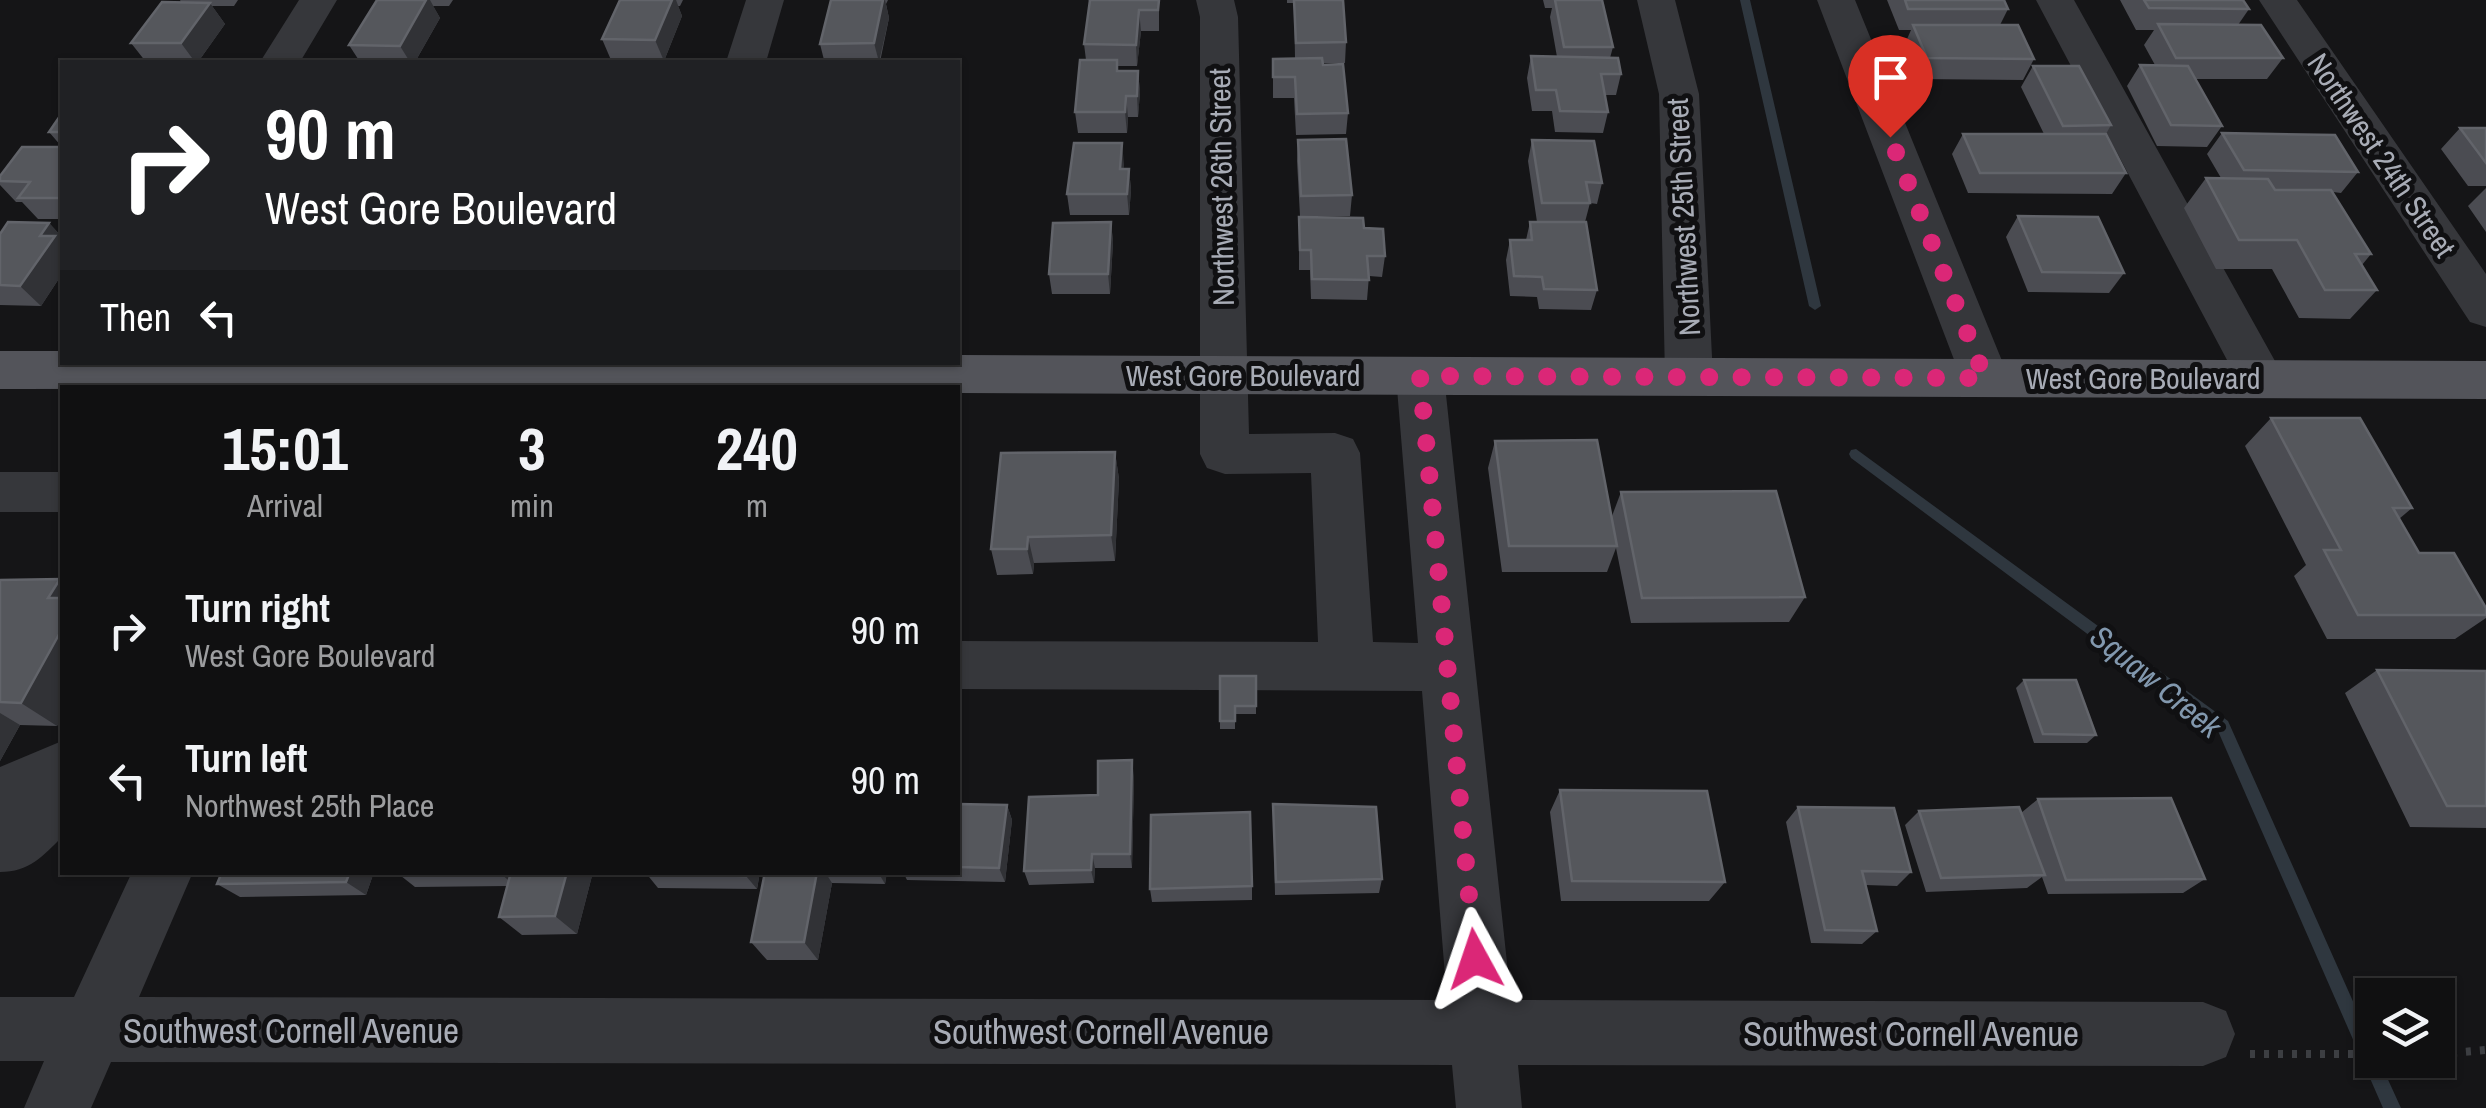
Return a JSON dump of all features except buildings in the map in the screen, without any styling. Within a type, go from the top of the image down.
[{"type":"main road","name":"West Gore Boulevard","points":[[0,370],[96,366],[386,380],[652,368],[2486,380]]},
{"type":"street","points":[[281,60],[318,0]]},
{"type":"street","points":[[747,60],[765,0]]},
{"type":"street","name":"Northwest 26th Street","points":[[1215,0],[1219,17],[1224,454],[1335,453],[1347,666]]},
{"type":"street","name":"Northwest 25th Street","points":[[1656,0],[1679,94],[1690,377]]},
{"type":"street","points":[[1836,0],[1985,378]]},
{"type":"street","points":[[2055,0],[2261,379]]},
{"type":"street","name":"Northwest 24th Street","points":[[2278,0],[2486,310]]},
{"type":"street","points":[[1420,376],[1489,1108]]},
{"type":"street","points":[[0,492],[60,492]]},
{"type":"street","points":[[960,665],[1448,667]]},
{"type":"street","points":[[0,795],[60,769]]},
{"type":"street","points":[[0,844],[14,844],[60,800]]},
{"type":"street","points":[[57,1108],[162,875]]},
{"type":"street","name":"Southwest Cornell Avenue","points":[[0,1028],[2202,1034]]},
{"type":"path","points":[[2455,1054],[2486,1050]]},
{"type":"path","points":[[2294,1054],[2355,1054]]},
{"type":"waterway","name":"Squaw Creek","points":[[1745,0],[1815,306]]},
{"type":"waterway","name":"Squaw Creek","points":[[1856,454],[2223,726],[2392,1108]]},
{"type":"route","points":[[1475,959],[1420,376],[1985,378],[1890,137]]}]
